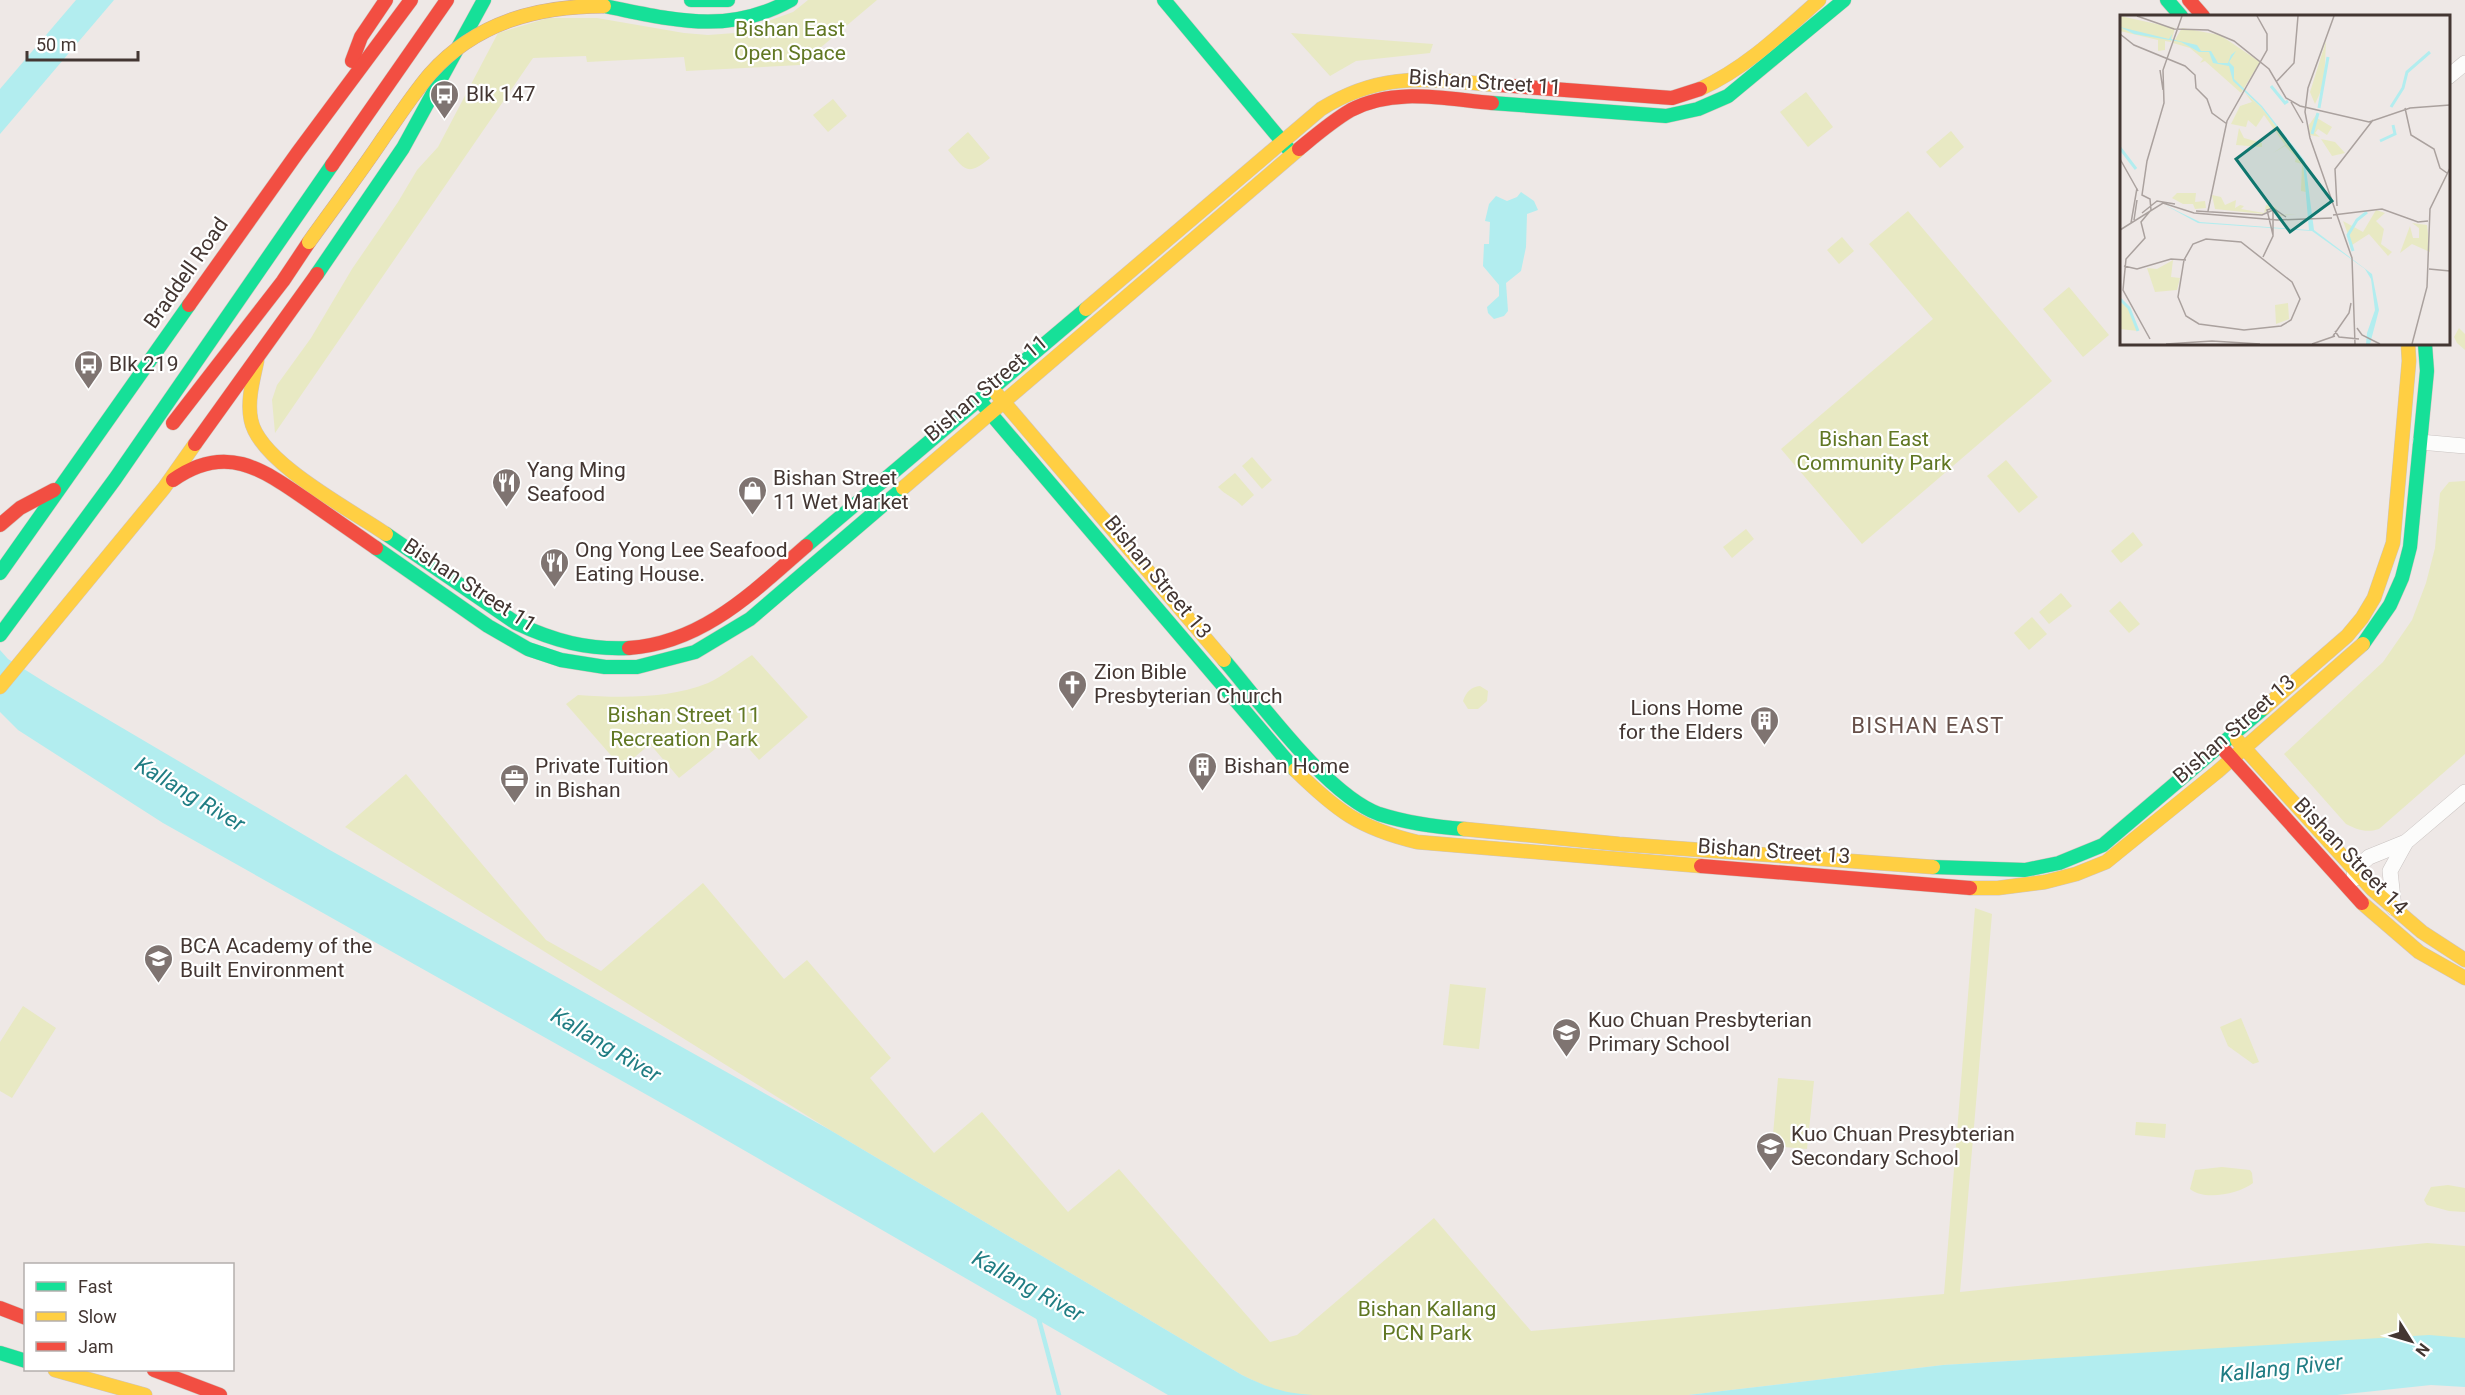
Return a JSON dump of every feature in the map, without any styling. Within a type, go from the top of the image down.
[{"type":"main road","points":[[339,95],[361,37],[386,0]]},
{"type":"main road","name":"Braddell Road","points":[[0,573],[339,95],[411,0]]},
{"type":"main road","points":[[0,634],[51,568],[447,0]]},
{"type":"main road","points":[[691,0],[728,0]]},
{"type":"main road","points":[[51,568],[118,493],[158,442],[283,280],[434,70],[461,44],[494,24],[537,10],[569,5],[604,6],[708,23],[752,18],[791,0]]},
{"type":"main road","points":[[1164,0],[1293,154]]},
{"type":"main road","name":"Bishan Street 11","points":[[258,356],[250,399],[250,414],[256,437],[267,450],[516,623],[559,642],[600,649],[631,648],[674,639],[701,629],[719,618],[1321,109],[1347,92],[1375,83],[1410,79],[1672,98],[1701,90],[1726,78],[1819,0]]},
{"type":"main road","name":"Bishan Street 11","points":[[164,488],[178,477],[202,464],[230,460],[253,465],[271,475],[488,626],[528,649],[581,665],[637,667],[695,652],[750,619],[1293,154],[1333,121],[1354,109],[1374,100],[1402,96],[1666,116],[1699,109],[1728,96],[1744,85],[1844,0]]},
{"type":"main road","points":[[2167,0],[2180,15]]},
{"type":"main road","points":[[2189,0],[2202,15]]},
{"type":"main road","points":[[0,687],[164,488],[403,148],[462,38],[490,3]]},
{"type":"main road","name":"Bishan Street 13","points":[[992,388],[1299,748],[1341,790],[1377,813],[1395,820],[1439,828],[1619,844],[1984,871],[2025,870],[2059,863],[2103,844],[2221,746],[2347,636],[2374,598],[2394,543],[2409,361],[2408,345]]},
{"type":"main road","name":"Bishan Street 13","points":[[979,400],[1294,769],[1330,804],[1367,827],[1400,839],[1506,851],[1982,889],[2026,887],[2052,882],[2089,871],[2106,862],[2232,759],[2361,647],[2390,605],[2402,578],[2410,547],[2427,371],[2425,345]]},
{"type":"main road","points":[[0,525],[20,508],[60,487]]},
{"type":"main road","points":[[0,556],[15,550]]},
{"type":"main road","name":"Bishan Street 14","points":[[2233,735],[2355,869],[2394,908],[2423,933],[2465,960]]},
{"type":"main road","name":"Bishan Street 14","points":[[2221,746],[2353,894],[2403,939],[2448,970],[2465,978]]},
{"type":"main road","points":[[0,1308],[24,1317]]},
{"type":"main road","points":[[0,1353],[24,1360]]},
{"type":"main road","points":[[57,1371],[145,1395]]},
{"type":"main road","points":[[157,1371],[220,1395]]},
{"type":"street","points":[[2450,66],[2465,54]]},
{"type":"street","points":[[2450,75],[2465,63]]},
{"type":"street","points":[[2420,442],[2465,446]]},
{"type":"street","points":[[2353,894],[2355,869],[2369,857],[2406,842],[2465,792]]},
{"type":"street","points":[[2394,908],[2390,871],[2406,842]]},
{"type":"green space","name":"Bishan East Open Space","points":[[808,0],[877,0],[800,65],[686,71],[684,57],[587,62],[586,56],[533,58],[275,433],[272,400],[277,385],[311,338],[352,269],[417,170],[438,147],[498,33],[548,18],[597,18],[684,33],[708,35],[735,33],[793,12]]},
{"type":"green space","points":[[1291,33],[1433,44],[1430,53],[1356,61],[1330,76]]},
{"type":"green space","points":[[1806,92],[1833,127],[1808,147],[1780,112]]},
{"type":"green space","points":[[833,99],[847,116],[828,132],[813,115]]},
{"type":"green space","points":[[1951,131],[1964,147],[1940,168],[1926,152]]},
{"type":"green space","points":[[968,132],[990,158],[971,169],[967,169],[958,162],[948,150]]},
{"type":"green space","name":"Bishan East Community Park","points":[[1908,211],[2052,381],[1862,544],[1781,449],[1933,319],[1869,244]]},
{"type":"green space","points":[[1842,237],[1854,251],[1839,264],[1827,250]]},
{"type":"green space","points":[[2069,287],[2109,335],[2083,357],[2043,309]]},
{"type":"green space","points":[[2459,328],[2465,334],[2465,350],[2454,337]]},
{"type":"green space","points":[[1252,457],[1272,480],[1262,489],[1242,466]]},
{"type":"green space","points":[[2006,460],[2038,497],[2019,513],[1987,476]]},
{"type":"green space","points":[[1235,473],[1254,495],[1242,506],[1218,487]]},
{"type":"green space","points":[[2465,481],[2465,754],[2379,829],[2366,831],[2358,829],[2346,824],[2284,754],[2383,662],[2412,620],[2426,583],[2435,548],[2440,493],[2449,482]]},
{"type":"green space","points":[[1746,529],[1754,539],[1732,558],[1723,547]]},
{"type":"green space","points":[[2133,532],[2143,545],[2121,563],[2111,551]]},
{"type":"green space","points":[[2061,593],[2072,606],[2049,624],[2039,612]]},
{"type":"green space","points":[[2120,601],[2140,624],[2129,633],[2109,611]]},
{"type":"green space","points":[[2032,617],[2047,634],[2029,650],[2014,633]]},
{"type":"green space","name":"Bishan Street 11 Recreation Park","points":[[752,655],[808,717],[759,760],[735,733],[679,778],[650,744],[622,768],[566,704],[578,695],[644,696],[693,688],[714,680]]},
{"type":"green space","points":[[1480,686],[1488,691],[1487,701],[1478,709],[1468,709],[1463,701],[1466,695],[1469,690]]},
{"type":"green space","name":"Bishan Kallang PCN Park","points":[[406,774],[546,940],[601,971],[703,883],[784,979],[807,960],[891,1058],[870,1078],[934,1153],[982,1112],[1068,1212],[1119,1169],[1270,1342],[1297,1335],[1434,1218],[1531,1331],[1944,1294],[1975,908],[1992,914],[1960,1292],[2427,1243],[2465,1246],[2465,1355],[2162,1352],[1943,1365],[1688,1395],[1307,1395],[1282,1391],[1242,1375],[830,1130],[345,827]]},
{"type":"green space","points":[[1450,984],[1486,988],[1479,1049],[1443,1045]]},
{"type":"green space","points":[[23,1006],[56,1028],[12,1098],[0,1091],[0,1042]]},
{"type":"green space","points":[[2241,1018],[2259,1062],[2253,1064],[2228,1046],[2220,1027]]},
{"type":"green space","points":[[1778,1078],[1814,1081],[1807,1149],[1772,1146]]},
{"type":"green space","points":[[2136,1122],[2166,1124],[2165,1138],[2135,1135]]},
{"type":"green space","points":[[2222,1167],[2250,1170],[2253,1183],[2222,1195],[2204,1195],[2190,1189],[2195,1170]]},
{"type":"green space","points":[[2448,1185],[2465,1188],[2465,1212],[2449,1211],[2427,1205],[2424,1200],[2431,1187]]},
{"type":"water","points":[[76,0],[114,0],[0,134],[0,89]]},
{"type":"water","points":[[1521,192],[1534,201],[1538,210],[1527,214],[1526,247],[1521,271],[1506,283],[1508,311],[1504,316],[1494,319],[1488,313],[1487,307],[1499,296],[1499,285],[1483,266],[1484,244],[1489,244],[1490,222],[1485,221],[1489,204],[1496,196],[1507,201],[1517,197]]},
{"type":"water","name":"Kallang River","points":[[0,650],[8,659],[51,686],[328,849],[830,1130],[1242,1375],[1276,1389],[1313,1395],[1168,1395],[688,1118],[163,823],[18,730],[0,712]]},
{"type":"water","name":"Kallang River","points":[[2429,1335],[2465,1338],[2465,1387],[2431,1385],[2337,1395],[1688,1395],[1943,1365]]},
{"type":"waterway","name":"Kallang River","points":[[1038,1316],[1059,1395]]},
{"type":"traffic: fast","points":[[317,274],[403,148],[484,0]]},
{"type":"traffic: fast","points":[[691,0],[728,0]]},
{"type":"traffic: fast","points":[[604,6],[652,16],[721,21],[744,18],[791,0]]},
{"type":"traffic: fast","points":[[1164,0],[1291,152]]},
{"type":"traffic: fast","points":[[1492,103],[1666,116],[1698,109],[1728,96],[1844,0]]},
{"type":"traffic: fast","points":[[2167,0],[2180,15]]},
{"type":"traffic: fast","points":[[0,635],[115,479],[332,165]]},
{"type":"traffic: fast","points":[[0,573],[189,305]]},
{"type":"traffic: fast","points":[[806,546],[1086,309]]},
{"type":"traffic: fast","points":[[2363,644],[2390,605],[2402,578],[2410,547],[2427,371],[2425,345]]},
{"type":"traffic: fast","points":[[979,400],[1295,770]]},
{"type":"traffic: fast","points":[[376,548],[488,626],[528,649],[561,660],[605,667],[637,667],[695,652],[750,619],[903,488]]},
{"type":"traffic: fast","points":[[386,534],[516,623],[571,643],[629,648]]},
{"type":"traffic: fast","points":[[1224,660],[1296,746],[1338,788],[1359,804],[1379,814],[1400,820],[1464,829]]},
{"type":"traffic: fast","points":[[1933,867],[2025,870],[2059,863],[2103,845],[2264,708]]},
{"type":"traffic: fast","points":[[0,1353],[24,1360]]},
{"type":"traffic: slow","points":[[1700,89],[1748,60],[1819,0]]},
{"type":"traffic: slow","points":[[309,242],[418,89],[448,56],[467,41],[510,20],[555,9],[604,6]]},
{"type":"traffic: slow","points":[[1086,309],[1321,109],[1366,88],[1407,80],[1499,85]]},
{"type":"traffic: slow","points":[[903,488],[1299,149]]},
{"type":"traffic: slow","points":[[2264,708],[2347,636],[2362,618],[2374,598],[2393,543],[2409,361],[2408,345]]},
{"type":"traffic: slow","points":[[257,361],[250,405],[251,420],[258,436],[271,452],[308,484],[386,534]]},
{"type":"traffic: slow","points":[[996,393],[1224,660]]},
{"type":"traffic: slow","points":[[0,687],[164,488],[195,444]]},
{"type":"traffic: slow","points":[[1970,888],[1998,888],[2045,882],[2076,874],[2106,862],[2217,772],[2363,644]]},
{"type":"traffic: slow","points":[[2237,740],[2372,889],[2422,932],[2465,960]]},
{"type":"traffic: slow","points":[[1295,770],[1324,797],[1350,816],[1379,831],[1417,842],[1701,866]]},
{"type":"traffic: slow","points":[[1464,829],[1619,844],[1933,867]]},
{"type":"traffic: slow","points":[[2362,903],[2419,952],[2465,978]]},
{"type":"traffic: slow","points":[[59,1371],[145,1395]]},
{"type":"traffic: jam","points":[[352,61],[361,37],[386,0]]},
{"type":"traffic: jam","points":[[189,305],[298,152],[411,0]]},
{"type":"traffic: jam","points":[[332,165],[447,0]]},
{"type":"traffic: jam","points":[[2189,0],[2202,15]]},
{"type":"traffic: jam","points":[[1499,85],[1672,98],[1700,89]]},
{"type":"traffic: jam","points":[[1299,149],[1331,123],[1367,103],[1420,96],[1492,103]]},
{"type":"traffic: jam","points":[[173,423],[283,281],[309,242]]},
{"type":"traffic: jam","points":[[195,444],[317,274]]},
{"type":"traffic: jam","points":[[173,480],[192,469],[209,463],[242,464],[290,488],[376,548]]},
{"type":"traffic: jam","points":[[0,525],[20,508],[54,490]]},
{"type":"traffic: jam","points":[[629,648],[656,644],[704,625],[747,597],[806,546]]},
{"type":"traffic: jam","points":[[2225,751],[2362,903]]},
{"type":"traffic: jam","points":[[1701,866],[1970,888]]},
{"type":"traffic: jam","points":[[0,1308],[24,1317]]},
{"type":"traffic: jam","points":[[157,1371],[220,1395]]},
{"type":"place","name":"Blk 147","points":[[445,120]]},
{"type":"place","name":"Blk 219","points":[[88,390]]},
{"type":"place","name":"Yang Ming Seafood","points":[[506,508]]},
{"type":"place","name":"Bishan Street 11 Wet Market","points":[[752,516]]},
{"type":"place","name":"Ong Yong Lee Seafood Eating House.","points":[[554,588]]},
{"type":"place","name":"Zion Bible Presbyterian Church","points":[[1073,710]]},
{"type":"place","name":"Lions Home for the Elders","points":[[1764,746]]},
{"type":"place","name":"Bishan Home","points":[[1203,792]]},
{"type":"place","name":"Private Tuition in Bishan","points":[[514,804]]},
{"type":"place","name":"BCA Academy of the Built Environment","points":[[159,984]]},
{"type":"place","name":"Kuo Chuan Presbyterian Primary School","points":[[1567,1058]]},
{"type":"place","name":"Kuo Chuan Presybterian Secondary School","points":[[1770,1172]]},
{"type":"district","name":"BISHAN EAST","points":[[1928,725]]}]
